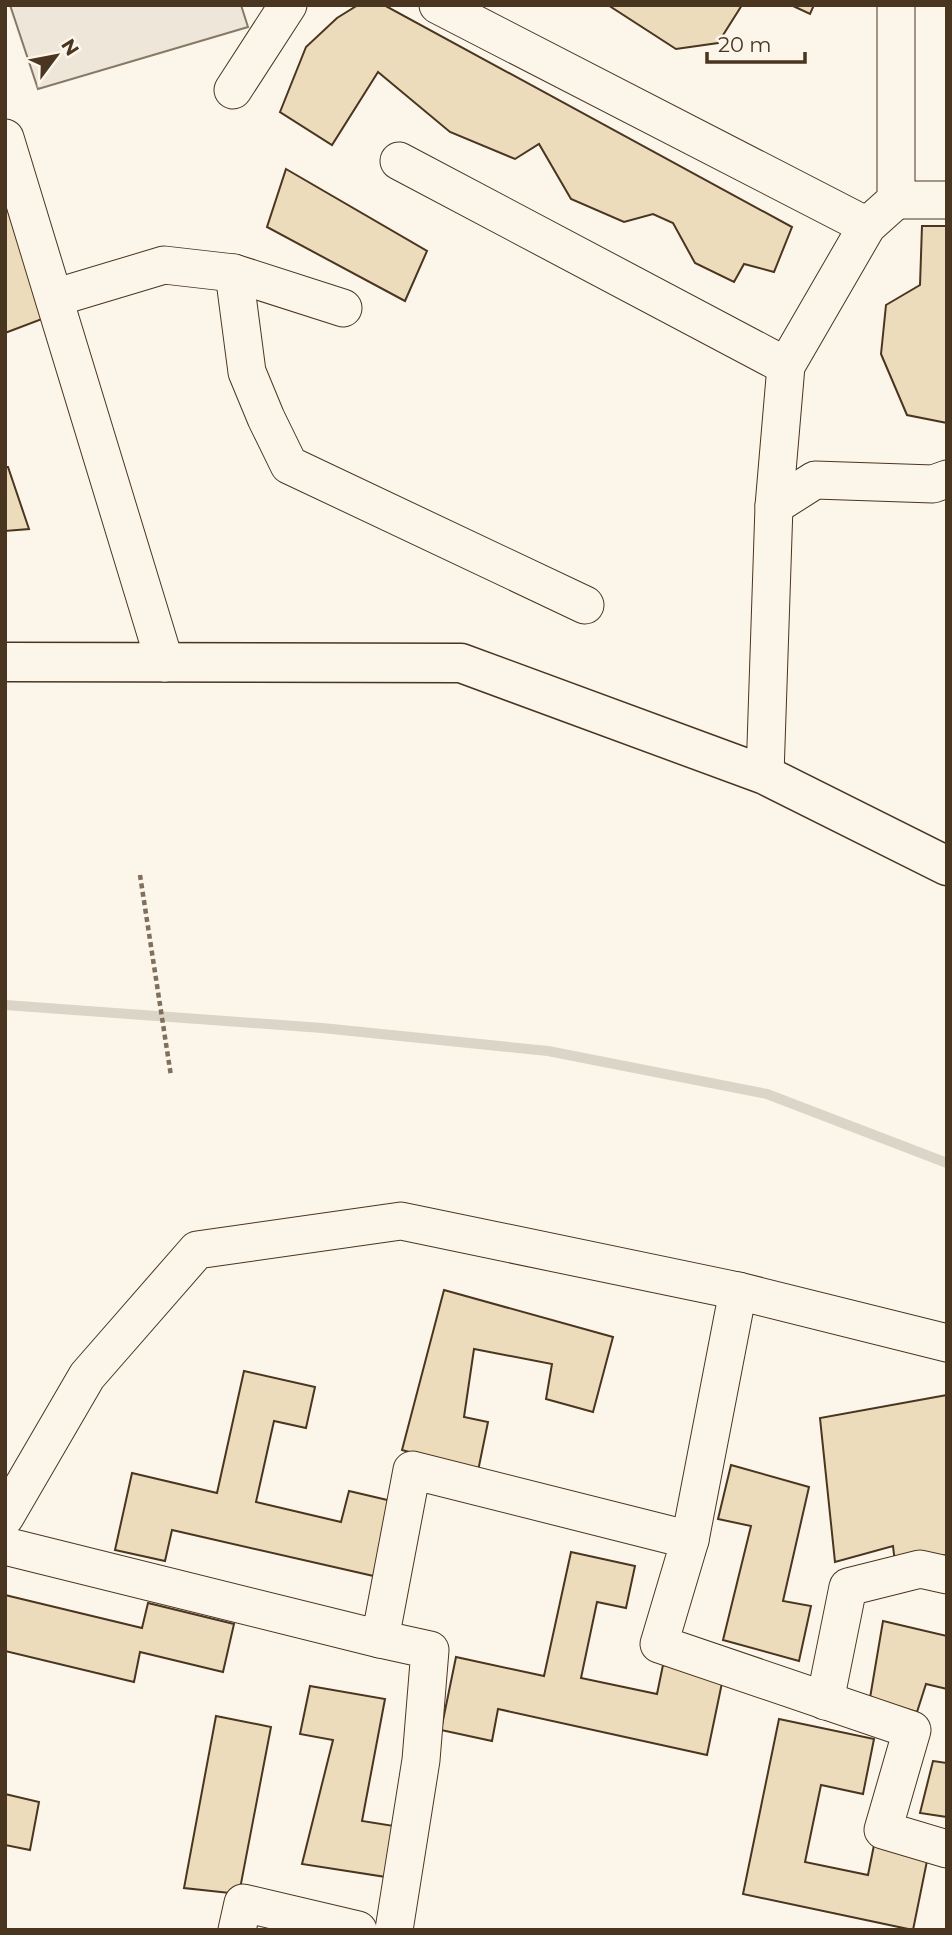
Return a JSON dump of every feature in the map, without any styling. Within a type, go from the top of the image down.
[{"type":"main road","points":[[5,662],[461,663],[765,775],[947,866]]},
{"type":"street","points":[[233,90],[288,5]]},
{"type":"street","points":[[439,5],[867,226]]},
{"type":"street","points":[[896,200],[897,5]]},
{"type":"street","points":[[5,138],[165,663]]},
{"type":"street","points":[[399,161],[786,366]]},
{"type":"street","points":[[765,775],[774,506],[786,366],[867,226],[896,200],[947,200]]},
{"type":"street","points":[[54,298],[164,265],[234,273],[343,307]]},
{"type":"street","points":[[234,273],[247,373],[265,418],[289,465],[585,605]]},
{"type":"street","points":[[774,506],[815,480],[933,484],[947,479]]},
{"type":"street","points":[[5,1517],[87,1376],[197,1250],[401,1221],[738,1291],[947,1343]]},
{"type":"street","points":[[738,1291],[690,1541],[659,1643],[912,1730],[883,1830],[947,1849]]},
{"type":"street","points":[[380,1639],[412,1470],[690,1541]]},
{"type":"street","points":[[5,1546],[430,1650],[421,1760],[394,1930]]},
{"type":"street","points":[[825,1701],[848,1587],[920,1569],[947,1575]]},
{"type":"street","points":[[237,1930],[243,1903],[358,1930]]},
{"type":"path","points":[[141,876],[172,1076]]},
{"type":"shaded area","points":[[10,5],[241,5],[248,27],[38,89]]},
{"type":"building","points":[[358,5],[384,5],[792,227],[774,272],[744,264],[734,282],[695,263],[673,223],[653,214],[624,222],[571,199],[539,144],[515,159],[450,132],[378,72],[332,145],[280,112],[306,47],[337,18]]},
{"type":"building","points":[[608,5],[742,5],[718,43],[676,49]]},
{"type":"building","points":[[791,5],[814,5],[810,14]]},
{"type":"building","points":[[286,169],[427,251],[405,301],[267,227]]},
{"type":"building","points":[[5,171],[50,316],[5,333]]},
{"type":"building","points":[[922,226],[947,226],[947,423],[907,415],[881,354],[886,305],[920,285]]},
{"type":"building","points":[[5,467],[8,467],[29,529],[5,531]]},
{"type":"building","points":[[444,1290],[613,1337],[593,1412],[546,1399],[552,1364],[474,1349],[464,1417],[488,1422],[478,1471],[402,1450]]},
{"type":"building","points":[[244,1371],[315,1387],[306,1428],[274,1421],[256,1502],[341,1522],[349,1491],[396,1502],[378,1577],[172,1530],[165,1561],[115,1550],[132,1473],[217,1493]]},
{"type":"building","points":[[947,1395],[947,1555],[895,1563],[893,1546],[835,1562],[820,1418]]},
{"type":"building","points":[[731,1465],[809,1487],[783,1601],[811,1606],[799,1661],[723,1640],[751,1526],[718,1519]]},
{"type":"building","points":[[571,1552],[635,1566],[626,1608],[597,1602],[581,1678],[657,1694],[663,1665],[723,1678],[707,1755],[498,1709],[492,1741],[441,1730],[456,1657],[544,1676]]},
{"type":"building","points":[[5,1595],[142,1628],[148,1603],[234,1624],[223,1672],[140,1652],[134,1682],[5,1651]]},
{"type":"building","points":[[883,1621],[947,1636],[947,1689],[926,1684],[917,1712],[870,1698]]},
{"type":"building","points":[[310,1686],[385,1699],[362,1821],[394,1826],[386,1877],[302,1864],[333,1740],[300,1734]]},
{"type":"building","points":[[216,1716],[271,1727],[239,1894],[184,1888]]},
{"type":"building","points":[[779,1719],[874,1739],[863,1794],[821,1785],[805,1862],[868,1875],[874,1845],[928,1856],[913,1930],[743,1894]]},
{"type":"building","points":[[933,1761],[947,1763],[947,1817],[920,1813]]},
{"type":"building","points":[[5,1794],[39,1802],[30,1850],[5,1845]]},
{"type":"waterway","points":[[5,1005],[322,1028],[548,1051],[767,1094],[947,1163]]}]
